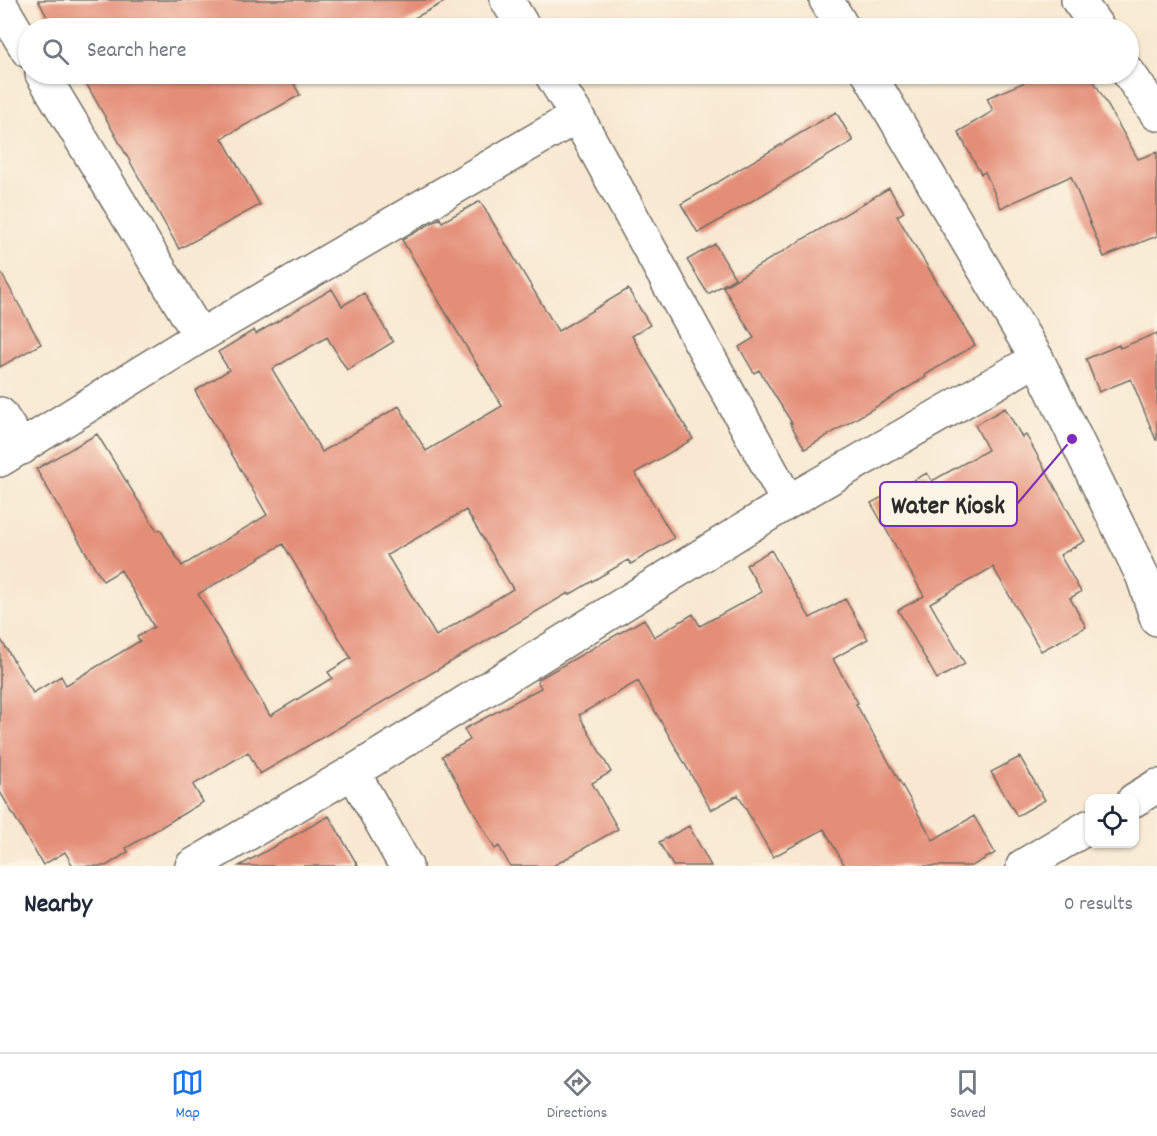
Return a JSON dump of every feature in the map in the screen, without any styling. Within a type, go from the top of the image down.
[{"type":"street","points":[[507,0],[518,18]]},
{"type":"street","points":[[826,0],[837,18]]},
{"type":"street","points":[[1078,0],[1091,18]]},
{"type":"street","points":[[0,4],[18,34]]},
{"type":"street","points":[[48,84],[200,336]]},
{"type":"street","points":[[557,84],[577,116],[788,502]]},
{"type":"street","points":[[875,84],[1037,358],[1143,577],[1157,619]]},
{"type":"street","points":[[1136,84],[1157,114]]},
{"type":"street","points":[[0,414],[11,454],[200,336],[577,116]]},
{"type":"street","points":[[192,866],[354,772],[788,502],[1037,358]]},
{"type":"street","points":[[354,772],[406,866]]},
{"type":"street","points":[[1139,797],[1157,786]]},
{"type":"street","points":[[1023,866],[1085,828]]},
{"type":"building","points":[[38,0],[448,0],[415,18],[48,18]]},
{"type":"building","points":[[87,84],[294,84],[300,95],[222,138],[260,205],[179,249]]},
{"type":"building","points":[[1020,84],[1096,84],[1138,159],[1157,152],[1157,236],[1104,257],[1071,176],[1001,208],[985,172],[981,174],[958,132],[993,111],[987,98]]},
{"type":"building","points":[[836,112],[853,141],[698,233],[681,204]]},
{"type":"building","points":[[889,188],[904,212],[897,216],[975,345],[805,449],[790,423],[792,423],[759,370],[754,373],[739,347],[754,338],[723,287]]},
{"type":"building","points":[[480,201],[558,331],[628,289],[650,325],[632,336],[693,439],[635,473],[674,538],[631,564],[628,560],[569,595],[568,593],[260,774],[248,752],[193,785],[203,802],[126,848],[128,852],[106,866],[73,866],[65,852],[43,865],[0,792],[0,638],[33,693],[61,676],[66,685],[140,641],[137,637],[154,627],[121,570],[103,581],[36,469],[97,434],[157,531],[160,529],[182,566],[267,515],[195,391],[229,370],[218,352],[254,330],[256,334],[332,289],[342,306],[364,293],[393,342],[347,370],[327,337],[272,369],[322,452],[399,406],[426,451],[502,406],[402,240],[440,218],[442,222]],"holes":[[[466,510],[513,589],[436,636],[387,555]],[[283,544],[351,658],[328,672],[332,678],[270,716],[198,594]]]},
{"type":"building","points":[[715,244],[735,278],[708,294],[687,260]]},
{"type":"building","points":[[0,271],[41,344],[0,367]]},
{"type":"building","points":[[1157,333],[1156,440],[1131,379],[1099,392],[1086,359]]},
{"type":"building","points":[[1005,408],[1022,437],[1026,435],[1085,541],[1060,555],[1081,592],[1070,598],[1086,627],[1041,651],[993,567],[930,603],[965,664],[937,679],[898,610],[924,596],[871,503],[927,473],[932,481],[988,450],[975,425]]},
{"type":"building","points":[[771,550],[810,618],[845,599],[868,639],[833,659],[933,840],[974,816],[995,853],[972,866],[845,866],[824,829],[773,857],[738,795],[711,810],[638,681],[579,715],[611,772],[592,783],[618,829],[553,866],[510,866],[499,846],[495,849],[442,756],[470,740],[464,729],[541,688],[537,680],[644,619],[654,637],[693,614],[700,626],[762,592],[746,565]]},
{"type":"building","points":[[1020,757],[1045,800],[1017,816],[991,772]]},
{"type":"building","points":[[329,816],[358,866],[239,866]]},
{"type":"building","points":[[689,826],[711,866],[673,866],[659,842]]},
{"type":"place","name":"Water Kiosk","points":[[1072,439]]}]
